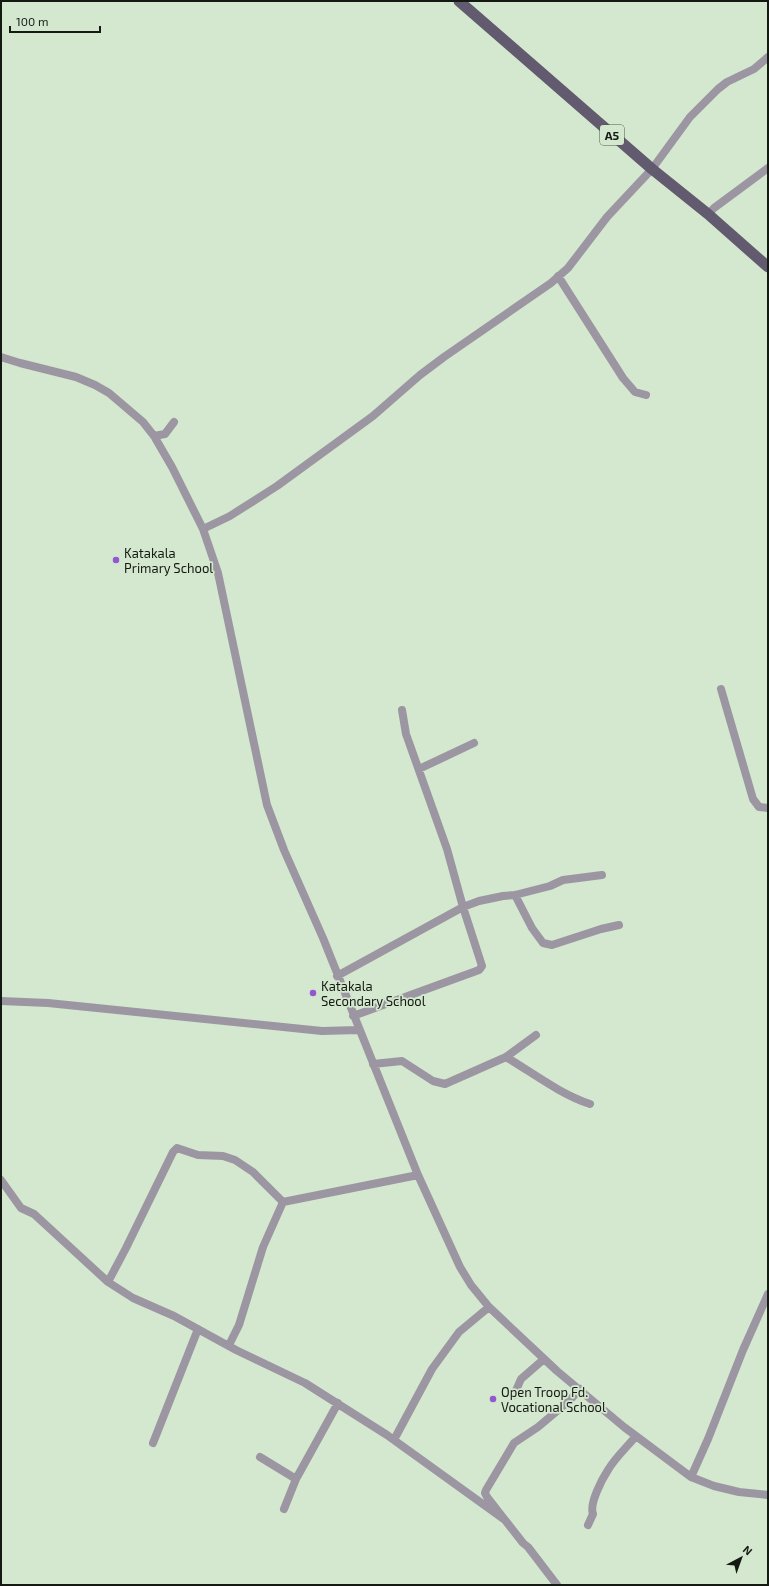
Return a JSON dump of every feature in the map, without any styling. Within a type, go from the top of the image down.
[{"type":"main road","name":"A5","points":[[459,1],[652,169],[708,214],[768,267]]},
{"type":"street","points":[[203,529],[230,516],[277,486],[373,416],[420,375],[444,357],[515,309],[568,268],[607,217],[652,169],[690,117],[718,89],[728,82],[754,69],[768,57]]},
{"type":"street","points":[[708,214],[768,168]]},
{"type":"street","points":[[558,276],[623,378],[635,392],[646,395]]},
{"type":"street","points":[[1,357],[76,377],[110,393],[143,422],[154,436],[172,466],[203,529],[220,580],[268,805],[284,850],[323,938],[418,1175],[460,1267],[471,1285],[489,1308],[544,1359],[636,1436],[691,1477],[714,1486],[739,1492],[768,1495]]},
{"type":"street","points":[[154,436],[165,434],[174,422]]},
{"type":"street","points":[[721,689],[753,799],[759,807],[768,808]]},
{"type":"street","points":[[353,1016],[481,968],[482,966],[463,907],[447,849],[406,734],[402,710]]},
{"type":"street","points":[[419,769],[474,743]]},
{"type":"street","points":[[337,976],[463,907],[479,901],[515,895],[550,886],[563,880],[602,874]]},
{"type":"street","points":[[515,895],[532,928],[543,943],[552,945],[601,929],[619,925]]},
{"type":"street","points":[[1,1001],[48,1003],[322,1031],[359,1030]]},
{"type":"street","points":[[373,1064],[402,1061],[433,1081],[445,1084],[506,1056],[536,1036]]},
{"type":"street","points":[[506,1056],[558,1089],[590,1104]]},
{"type":"street","points":[[108,1282],[173,1152],[177,1148],[198,1155],[223,1156],[234,1160],[253,1172],[283,1202]]},
{"type":"street","points":[[283,1202],[418,1175]]},
{"type":"street","points":[[1,1180],[21,1208],[34,1214],[108,1282],[133,1298],[174,1316],[304,1383],[338,1403],[387,1435],[505,1520]]},
{"type":"street","points":[[229,1345],[239,1325],[263,1247],[283,1202]]},
{"type":"street","points":[[691,1477],[708,1439],[743,1350],[768,1294]]},
{"type":"street","points":[[396,1436],[432,1369],[460,1332],[489,1308]]},
{"type":"street","points":[[153,1443],[198,1329]]},
{"type":"street","points":[[514,1395],[522,1379],[544,1359]]},
{"type":"street","points":[[557,1585],[485,1493],[514,1443],[538,1427],[569,1401],[580,1389]]},
{"type":"street","points":[[284,1509],[296,1479],[338,1403]]},
{"type":"street","points":[[588,1525],[593,1514],[591,1511],[593,1502],[608,1470],[636,1436]]},
{"type":"street","points":[[260,1457],[296,1479]]},
{"type":"place","name":"Katakala Primary School","points":[[116,560]]},
{"type":"place","name":"Katakala Secondary School","points":[[313,993]]},
{"type":"place","name":"Open Troop Fd. Vocational School","points":[[493,1399]]}]
